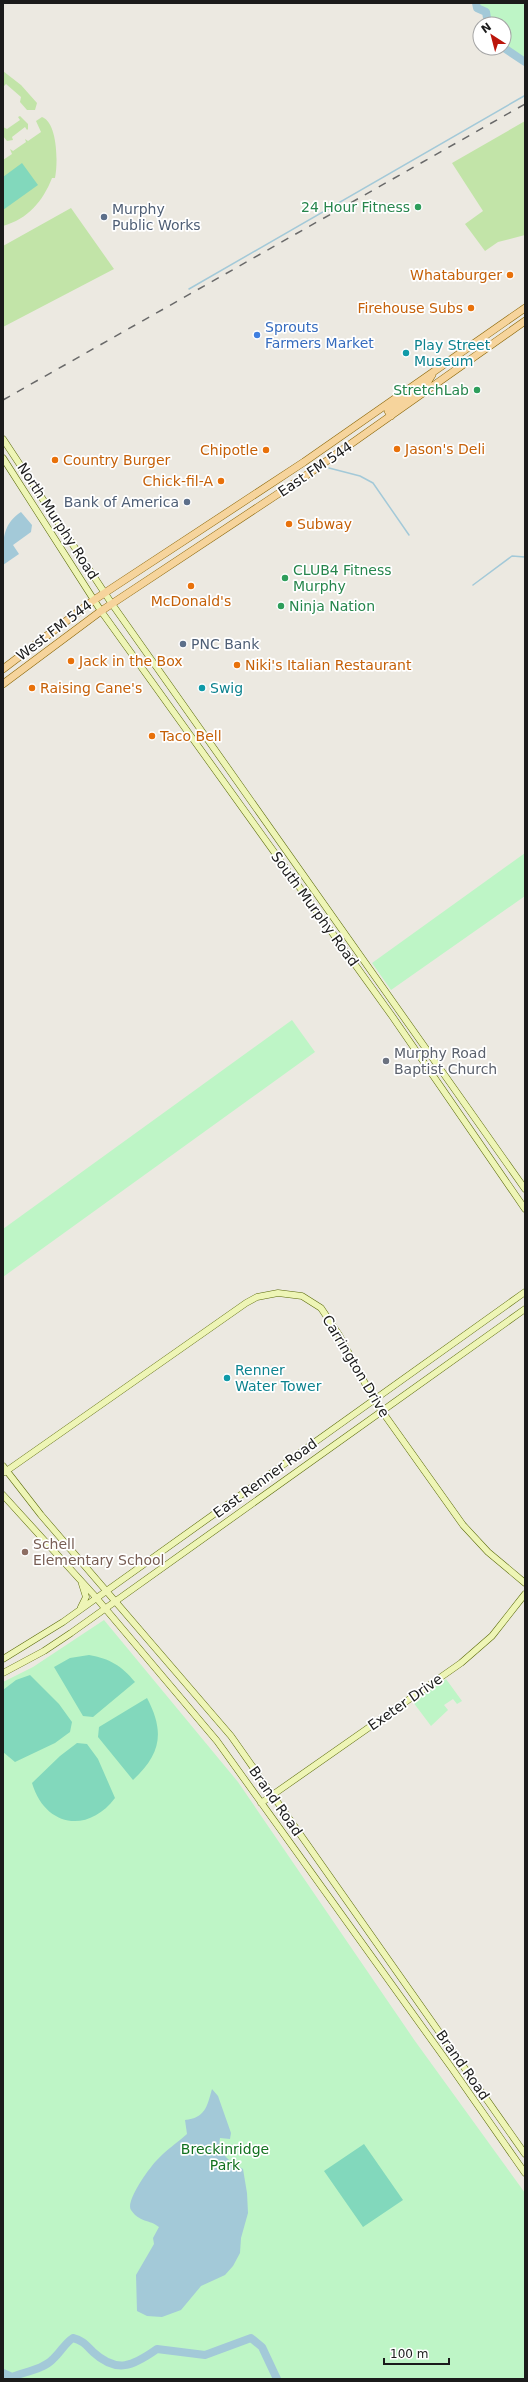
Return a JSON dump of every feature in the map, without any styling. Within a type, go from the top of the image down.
[{"type":"main road","name":"East FM 544","points":[[105,593],[304,462],[525,308]]},
{"type":"main road","name":"East FM 544","points":[[101,611],[311,472],[525,322]]},
{"type":"main road","points":[[391,416],[388,411],[427,383],[434,372]]},
{"type":"main road","name":"North Murphy Road","points":[[3,439],[112,604]]},
{"type":"main road","name":"North Murphy Road","points":[[3,458],[30,497],[101,611]]},
{"type":"main road","points":[[30,497],[38,491]]},
{"type":"main road","points":[[186,539],[192,550]]},
{"type":"main road","name":"West FM 544","points":[[3,669],[105,593]]},
{"type":"main road","name":"South Murphy Road","points":[[112,604],[525,1189]]},
{"type":"main road","name":"West FM 544","points":[[3,684],[101,611]]},
{"type":"main road","name":"South Murphy Road","points":[[101,611],[431,1073],[525,1209]]},
{"type":"main road","points":[[136,660],[146,653]]},
{"type":"main road","points":[[164,699],[174,692]]},
{"type":"main road","points":[[431,1073],[440,1067]]},
{"type":"main road","name":"East Renner Road","points":[[3,1659],[106,1591],[525,1292]]},
{"type":"main road","name":"Carrington Drive","points":[[4,1470],[246,1303],[263,1295],[278,1293],[302,1296],[321,1308],[339,1335],[374,1400],[463,1525],[488,1552],[525,1583]]},
{"type":"main road","name":"East Renner Road","points":[[3,1673],[44,1651],[115,1602],[525,1309]]},
{"type":"main road","name":"Brand Road","points":[[4,1470],[115,1602],[231,1736],[525,2154]]},
{"type":"main road","name":"Brand Road","points":[[3,1494],[105,1608],[189,1707],[243,1775],[525,2174]]},
{"type":"main road","points":[[77,1611],[86,1597],[81,1581]]},
{"type":"main road","name":"Exeter Drive","points":[[262,1803],[461,1663],[492,1636],[525,1594]]},
{"type":"main road","points":[[189,1707],[199,1698]]},
{"type":"green space","points":[[476,3],[525,3],[525,61],[512,55],[512,16],[487,16],[486,12],[477,8]]},
{"type":"green space","points":[[3,71],[21,85],[37,103],[35,110],[27,110],[20,102],[21,97],[6,84],[3,87]]},
{"type":"green space","points":[[20,116],[28,124],[28,129],[27,130],[25,127],[12,137],[13,140],[7,141],[3,136],[3,127],[7,129],[20,120],[18,117]]},
{"type":"green space","points":[[42,117],[51,127],[56,144],[55,178],[52,178],[44,194],[34,208],[20,219],[3,226],[3,160],[12,154],[10,149],[13,151],[26,142],[25,139],[28,141],[41,132],[36,121]]},
{"type":"green space","points":[[525,121],[525,235],[498,242],[485,251],[465,224],[483,211],[452,163]]},
{"type":"green space","points":[[22,163],[38,185],[3,210],[3,177]]},
{"type":"green space","points":[[71,208],[114,269],[3,327],[3,246]]},
{"type":"green space","points":[[525,853],[525,896],[391,990],[372,963]]},
{"type":"green space","points":[[292,1020],[315,1052],[3,1277],[3,1229]]},
{"type":"green space","name":"Breckinridge Park","points":[[104,1620],[238,1782],[415,2041],[525,2193],[525,2379],[3,2379],[3,1682],[33,1667]]},
{"type":"green space","points":[[89,1655],[115,1664],[125,1671],[135,1682],[93,1717],[83,1716],[54,1667],[70,1658]]},
{"type":"green space","points":[[30,1675],[59,1704],[72,1722],[70,1732],[55,1743],[15,1762],[3,1752],[3,1690],[16,1680]]},
{"type":"green space","points":[[446,1679],[462,1701],[457,1704],[453,1699],[444,1705],[448,1710],[431,1726],[413,1702]]},
{"type":"green space","points":[[147,1698],[153,1710],[156,1722],[158,1732],[157,1742],[150,1761],[133,1780],[98,1737],[99,1727]]},
{"type":"green space","points":[[77,1743],[87,1744],[98,1759],[115,1798],[104,1809],[92,1817],[80,1821],[57,1817],[47,1809],[38,1798],[32,1783],[60,1756]]},
{"type":"green space","points":[[364,2144],[403,2200],[363,2227],[324,2171]]},
{"type":"water","points":[[21,512],[32,525],[31,532],[13,545],[19,554],[3,565],[4,535],[14,517]]},
{"type":"water","points":[[212,2089],[218,2096],[231,2133],[230,2139],[220,2138],[221,2149],[226,2157],[243,2169],[247,2193],[248,2213],[241,2238],[240,2253],[233,2266],[225,2275],[201,2286],[181,2310],[162,2317],[147,2316],[137,2311],[136,2275],[154,2244],[153,2238],[159,2227],[141,2219],[134,2214],[130,2206],[131,2200],[153,2164],[187,2134],[185,2120],[192,2119],[201,2114],[207,2106]]},
{"type":"waterway","points":[[476,3],[477,8],[486,12],[487,16]]},
{"type":"waterway","points":[[512,53],[525,62]]},
{"type":"waterway","points":[[189,289],[524,96]]},
{"type":"waterway","points":[[329,468],[360,476],[373,483],[409,535]]},
{"type":"waterway","points":[[473,585],[512,556],[525,557]]},
{"type":"waterway","points":[[3,2373],[12,2377],[34,2370],[49,2362],[73,2338],[84,2343],[102,2359],[117,2365],[133,2363],[157,2349],[205,2355],[251,2338],[262,2347],[277,2379]]},
{"type":"railway","points":[[3,400],[525,104]]},
{"type":"place","name":"24 Hour Fitness","points":[[418,207]]},
{"type":"place","name":"Murphy Public Works","points":[[104,217]]},
{"type":"place","name":"Whataburger","points":[[510,275]]},
{"type":"place","name":"Firehouse Subs","points":[[471,308]]},
{"type":"place","name":"Sprouts Farmers Market","points":[[257,335]]},
{"type":"place","name":"Play Street Museum","points":[[406,353]]},
{"type":"place","name":"StretchLab","points":[[477,390]]},
{"type":"place","name":"Jason's Deli","points":[[397,449]]},
{"type":"place","name":"Chipotle","points":[[266,450]]},
{"type":"place","name":"Country Burger","points":[[55,460]]},
{"type":"place","name":"Chick-fil-A","points":[[221,481]]},
{"type":"place","name":"Bank of America","points":[[187,502]]},
{"type":"place","name":"Subway","points":[[289,524]]},
{"type":"place","name":"CLUB4 Fitness Murphy","points":[[285,578]]},
{"type":"place","name":"McDonald's","points":[[191,586]]},
{"type":"place","name":"Ninja Nation","points":[[281,606]]},
{"type":"place","name":"PNC Bank","points":[[183,644]]},
{"type":"place","name":"Jack in the Box","points":[[71,661]]},
{"type":"place","name":"Niki's Italian Restaurant","points":[[237,665]]},
{"type":"place","name":"Raising Cane's","points":[[32,688]]},
{"type":"place","name":"Swig","points":[[202,688]]},
{"type":"place","name":"Taco Bell","points":[[152,736]]},
{"type":"place","name":"Murphy Road Baptist Church","points":[[386,1061]]},
{"type":"place","name":"Renner Water Tower","points":[[227,1378]]},
{"type":"place","name":"Schell Elementary School","points":[[25,1552]]}]
